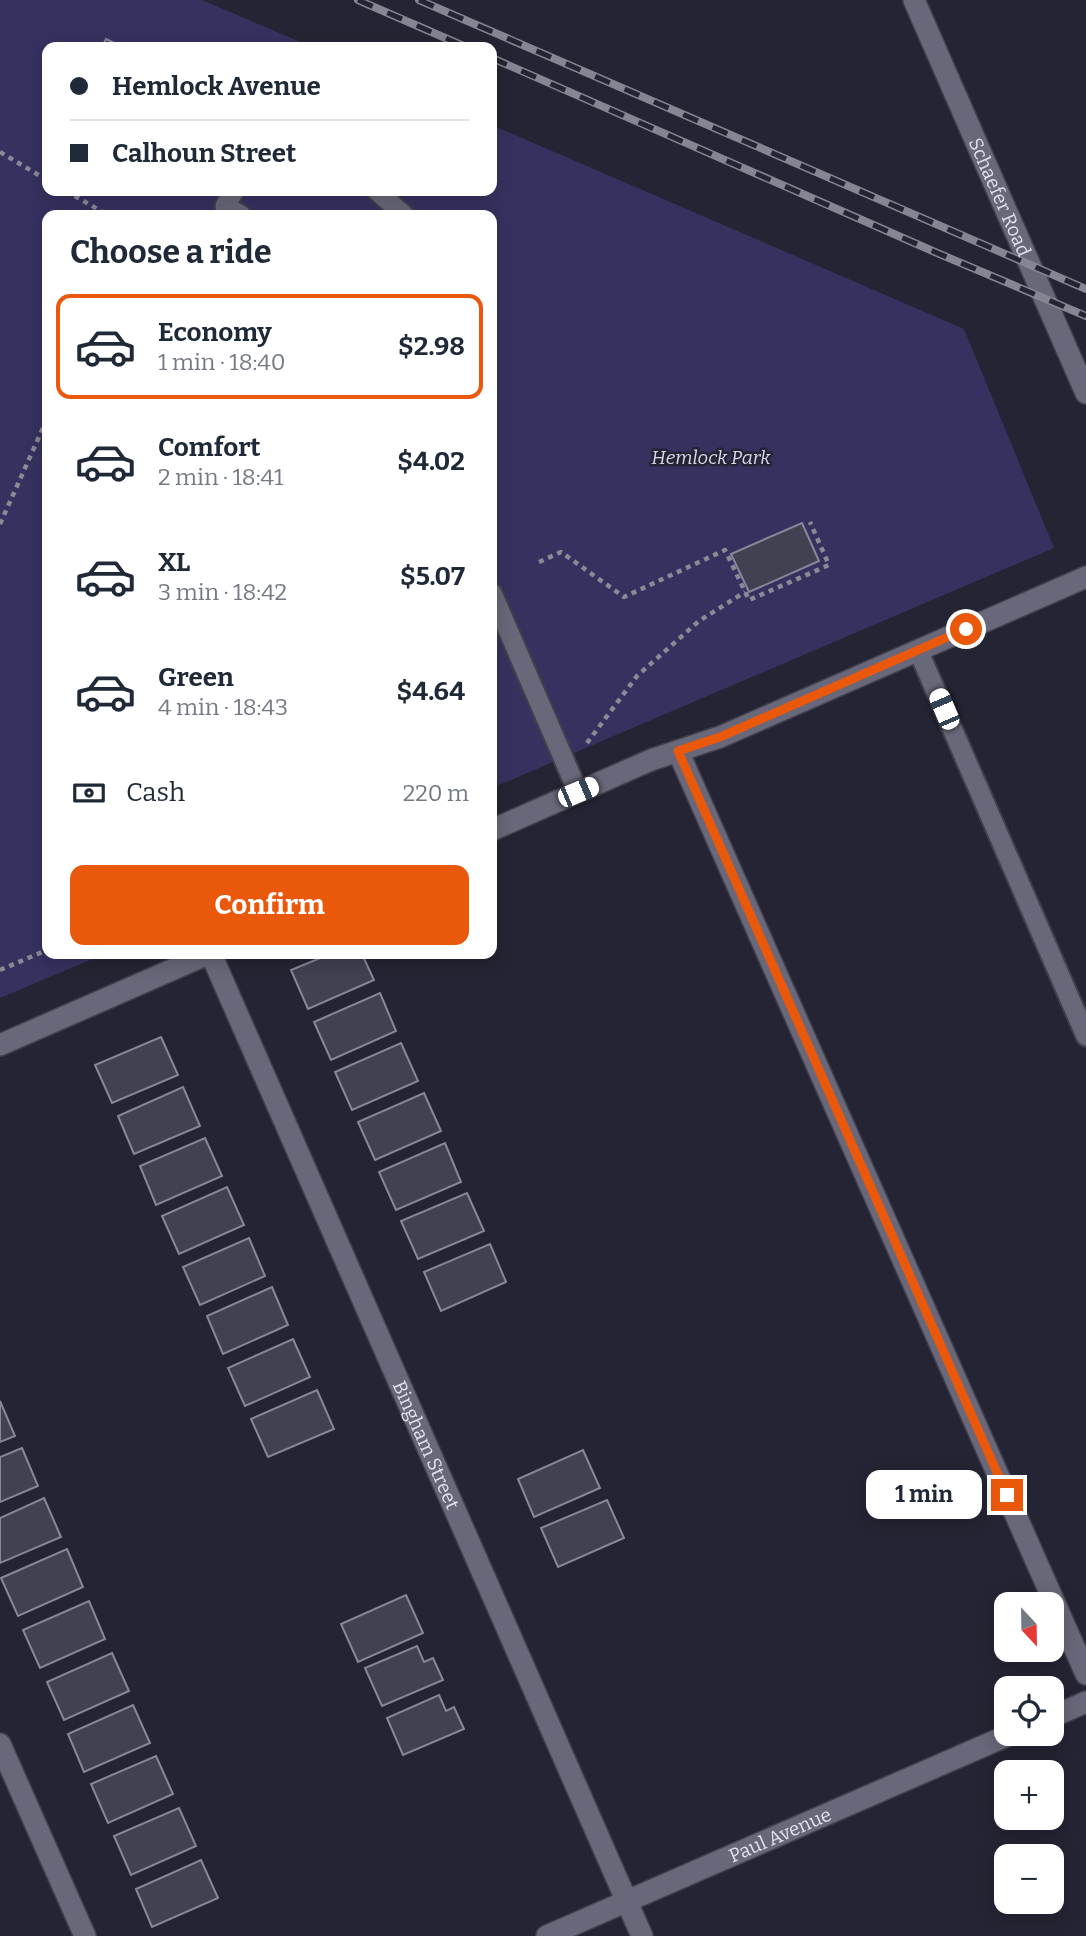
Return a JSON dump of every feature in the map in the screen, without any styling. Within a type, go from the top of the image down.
[{"type":"street","name":"Schaefer Road","points":[[914,0],[1086,393]]},
{"type":"street","points":[[497,828],[651,760],[720,737],[1086,577]]},
{"type":"street","points":[[678,751],[1086,1674]]},
{"type":"street","points":[[0,1045],[198,959]]},
{"type":"street","name":"Bingham Street","points":[[211,959],[642,1936]]},
{"type":"street","points":[[1064,1712],[1086,1702]]},
{"type":"street","name":"Paul Avenue","points":[[547,1936],[994,1741]]},
{"type":"street","points":[[0,1744],[85,1936]]},
{"type":"lane","points":[[231,196],[225,206],[232,210]]},
{"type":"lane","points":[[383,196],[398,210]]},
{"type":"lane","points":[[497,605],[578,792]]},
{"type":"lane","points":[[918,650],[1086,1036]]},
{"type":"path","points":[[0,152],[42,174]]},
{"type":"path","points":[[75,196],[98,210]]},
{"type":"path","points":[[0,524],[42,430]]},
{"type":"path","points":[[538,562],[561,552],[624,597],[725,550],[748,600],[829,565],[810,522]]},
{"type":"path","points":[[584,746],[637,676],[698,621],[745,592]]},
{"type":"path","points":[[0,970],[42,952]]},
{"type":"green space","name":"Hemlock Park","points":[[0,0],[202,0],[300,42],[42,42],[42,196],[497,196],[497,127],[964,329],[1054,548],[497,786],[497,210],[42,210],[42,959],[92,959],[0,998]]},
{"type":"building","points":[[802,523],[819,561],[749,592],[731,554]]},
{"type":"building","points":[[318,959],[364,959],[374,980],[308,1009],[291,970]]},
{"type":"building","points":[[380,993],[396,1031],[331,1060],[314,1022]]},
{"type":"building","points":[[161,1037],[178,1075],[112,1103],[95,1065]]},
{"type":"building","points":[[401,1043],[418,1081],[352,1110],[335,1072]]},
{"type":"building","points":[[183,1087],[200,1126],[134,1154],[118,1116]]},
{"type":"building","points":[[424,1093],[441,1131],[375,1160],[358,1122]]},
{"type":"building","points":[[205,1138],[222,1176],[156,1205],[140,1166]]},
{"type":"building","points":[[445,1143],[461,1182],[396,1210],[379,1172]]},
{"type":"building","points":[[227,1187],[244,1225],[179,1254],[162,1216]]},
{"type":"building","points":[[467,1193],[484,1231],[418,1259],[401,1221]]},
{"type":"building","points":[[249,1238],[265,1276],[200,1305],[183,1267]]},
{"type":"building","points":[[490,1244],[506,1282],[441,1311],[424,1272]]},
{"type":"building","points":[[272,1287],[288,1325],[223,1354],[207,1316]]},
{"type":"building","points":[[293,1339],[310,1377],[245,1406],[228,1368]]},
{"type":"building","points":[[317,1390],[334,1429],[268,1457],[251,1419]]},
{"type":"building","points":[[0,1401],[15,1436],[0,1442]]},
{"type":"building","points":[[22,1448],[38,1486],[0,1502],[0,1457]]},
{"type":"building","points":[[583,1450],[600,1488],[534,1517],[518,1479]]},
{"type":"building","points":[[44,1498],[61,1537],[0,1563],[0,1518]]},
{"type":"building","points":[[607,1500],[624,1538],[558,1567],[541,1528]]},
{"type":"building","points":[[67,1549],[83,1587],[18,1616],[1,1578]]},
{"type":"building","points":[[406,1595],[423,1633],[358,1662],[341,1624]]},
{"type":"building","points":[[89,1601],[105,1639],[40,1668],[23,1630]]},
{"type":"building","points":[[417,1646],[424,1662],[433,1658],[443,1680],[382,1706],[365,1668]]},
{"type":"building","points":[[112,1653],[129,1691],[64,1720],[47,1682]]},
{"type":"building","points":[[439,1695],[446,1711],[454,1707],[464,1729],[403,1755],[387,1718]]},
{"type":"building","points":[[133,1705],[150,1743],[84,1772],[68,1734]]},
{"type":"building","points":[[156,1756],[173,1794],[108,1823],[91,1784]]},
{"type":"building","points":[[179,1808],[196,1846],[131,1875],[114,1836]]},
{"type":"building","points":[[201,1860],[218,1898],[152,1927],[136,1889]]},
{"type":"railway","points":[[358,0],[455,42]]},
{"type":"railway","points":[[419,0],[1086,289]]},
{"type":"railway","points":[[497,60],[1086,316]]},
{"type":"route","points":[[966,629],[720,737],[678,751],[1007,1495]]}]
